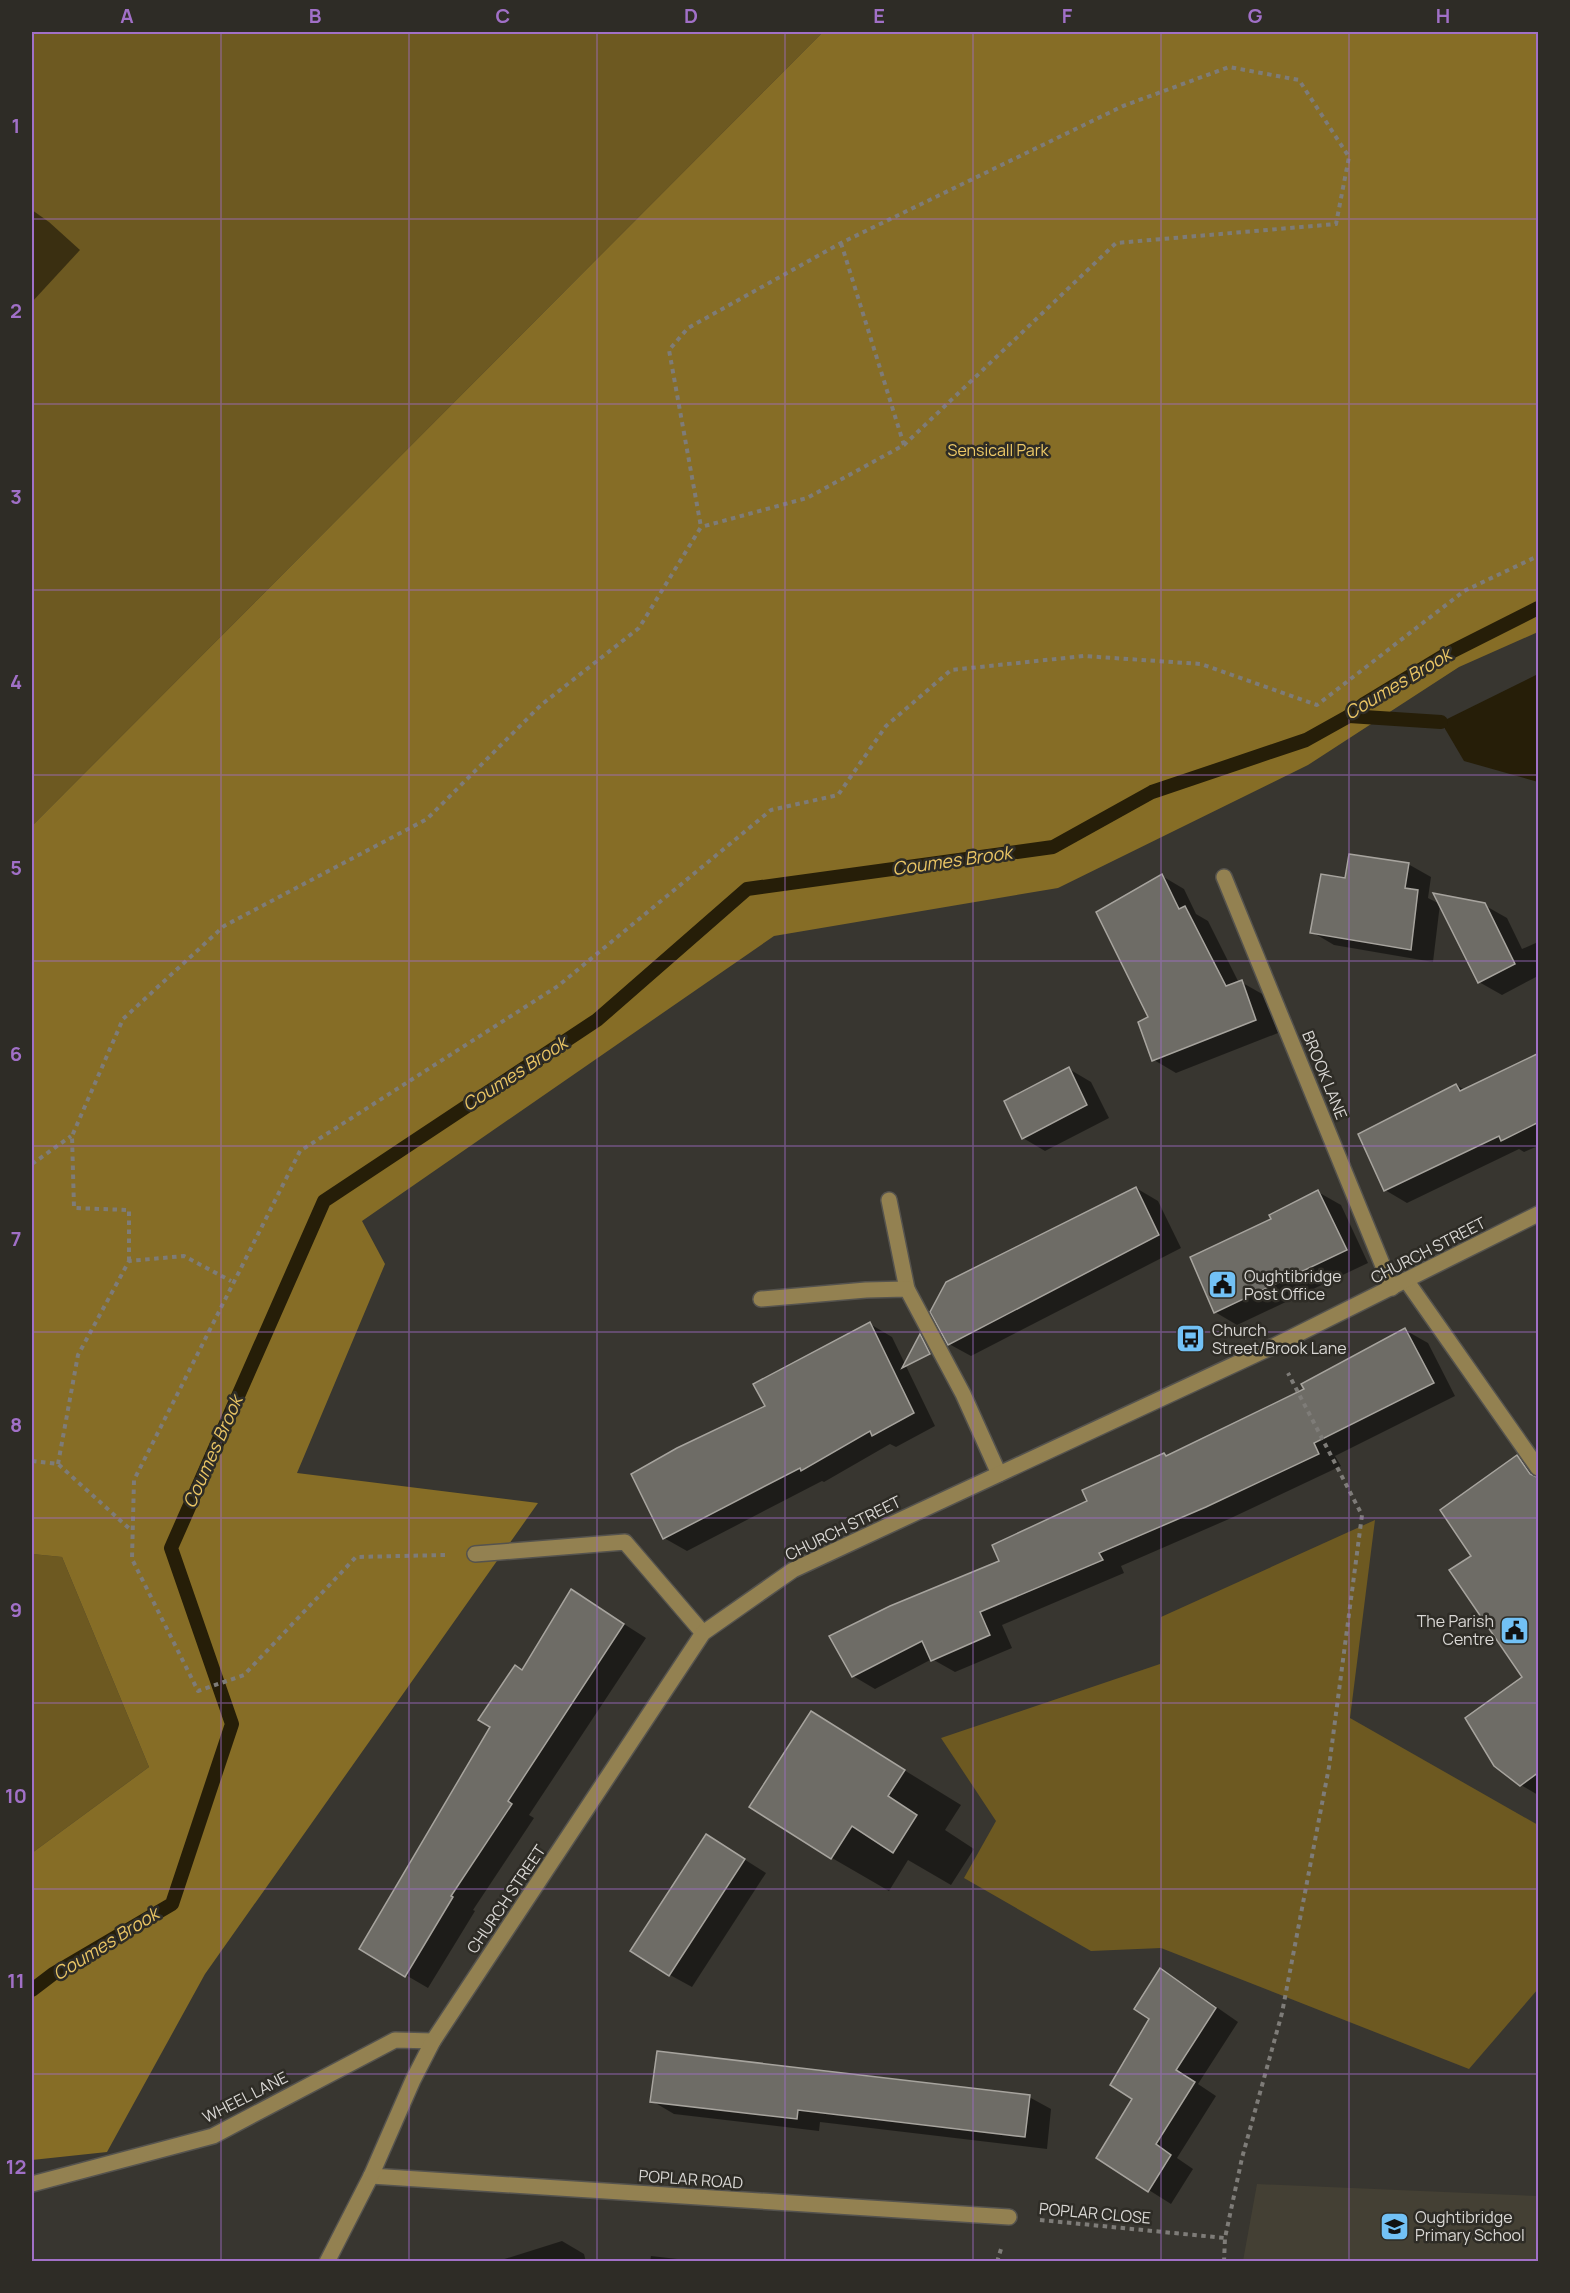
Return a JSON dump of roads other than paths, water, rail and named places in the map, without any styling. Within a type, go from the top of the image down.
[{"type":"street","name":"BROOK LANE","points":[[1224,877],[1392,1288]]},
{"type":"street","points":[[889,1200],[907,1289],[963,1394],[999,1474]]},
{"type":"street","name":"CHURCH STREET","points":[[327,2262],[371,2176],[413,2080],[433,2041],[703,1633],[793,1570],[1274,1346],[1539,1214]]},
{"type":"street","points":[[1406,1280],[1539,1468]]},
{"type":"street","points":[[761,1299],[866,1290],[907,1289]]},
{"type":"street","points":[[476,1554],[625,1542],[703,1633]]},
{"type":"street","name":"WHEEL LANE","points":[[32,2184],[213,2136],[396,2040],[433,2041]]},
{"type":"street","name":"POPLAR ROAD","points":[[371,2176],[1009,2217]]},
{"type":"waterway","name":"Coumes Brook","points":[[32,1990],[53,1974],[172,1904],[232,1724],[171,1548],[324,1201],[597,1020],[747,889],[1053,847],[1152,792],[1306,740],[1349,716],[1364,704],[1445,655],[1538,608]]},
{"type":"waterway","points":[[1349,716],[1441,722]]},
{"type":"place","name":"Oughtibridge Post Office","points":[[1223,1285]]},
{"type":"place","name":"Church Street/Brook Lane","points":[[1191,1339]]},
{"type":"place","name":"The Parish Centre","points":[[1515,1630]]},
{"type":"place","name":"Oughtibridge Primary School","points":[[1394,2226]]},
{"type":"park label","name":"Sensicall Park","points":[[998,450]]}]
